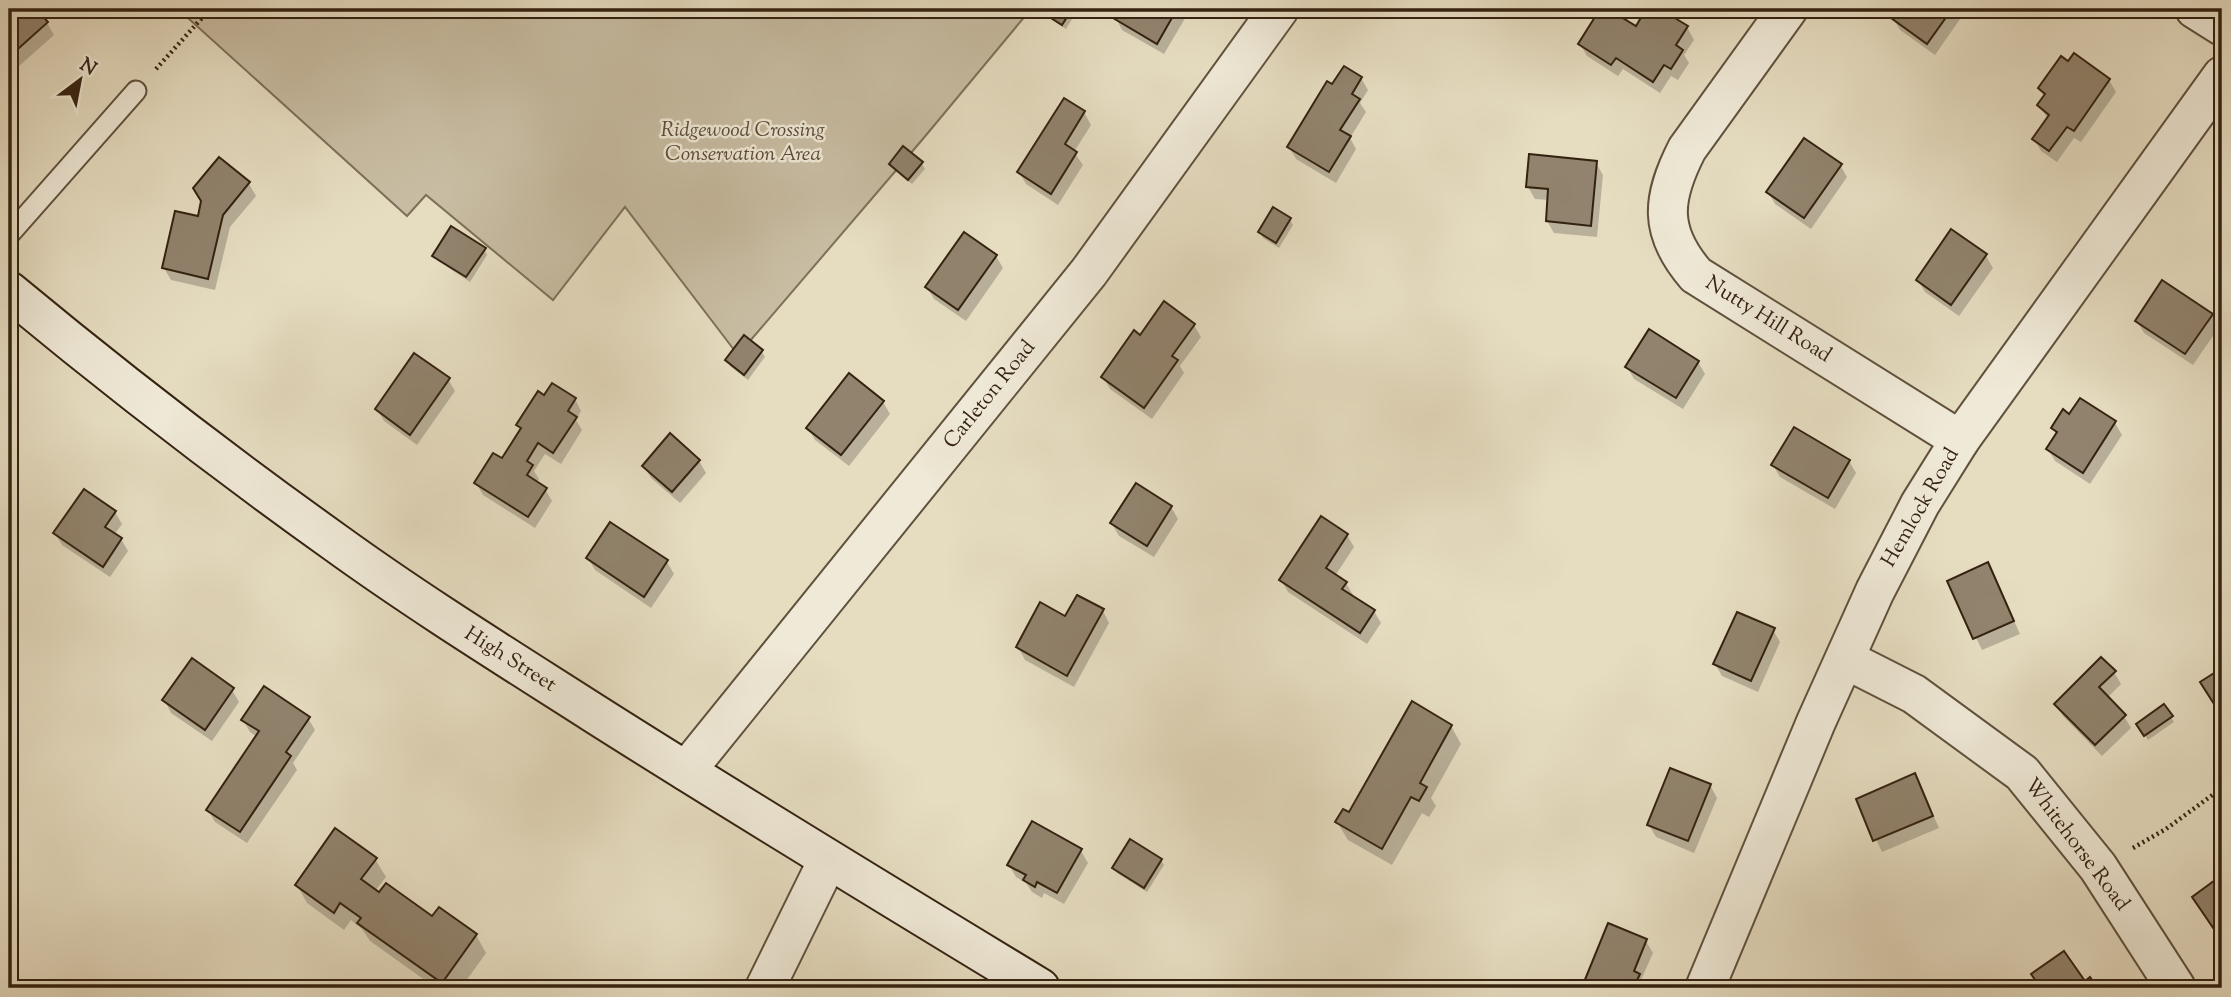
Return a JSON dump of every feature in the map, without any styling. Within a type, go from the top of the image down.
[{"type":"street","name":"Carleton Road","points":[[686,771],[1088,272],[1279,9]]},
{"type":"street","name":"Nutty Hill Road","points":[[1787,9],[1688,149],[1677,169],[1670,191],[1670,233],[1682,258],[1696,275],[1960,440]]},
{"type":"street","points":[[2195,9],[2222,26]]},
{"type":"street","name":"Hemlock Road","points":[[1705,988],[1815,722],[1875,591],[1920,504],[1960,440],[2222,76]]},
{"type":"street","name":"High Street","points":[[9,291],[108,373],[337,545],[452,622],[686,771],[1040,988]]},
{"type":"street","name":"Whitehorse Road","points":[[1845,659],[1914,694],[2022,773],[2098,867],[2176,988]]},
{"type":"street","points":[[765,988],[828,860]]},
{"type":"lane","points":[[9,235],[136,90]]},
{"type":"path","points":[[136,90],[210,9]]},
{"type":"path","points":[[2098,867],[2166,829],[2222,788]]},
{"type":"green space","name":"Ridgewood Crossing Conservation Area","points":[[178,9],[1031,9],[738,355],[625,207],[553,300],[426,195],[407,216]]},
{"type":"building","points":[[9,9],[36,9],[48,22],[9,57]]},
{"type":"building","points":[[1037,9],[1072,9],[1062,25]]},
{"type":"building","points":[[1119,9],[1177,9],[1157,44],[1113,18]]},
{"type":"building","points":[[1600,9],[1608,9],[1636,26],[1646,9],[1660,9],[1688,26],[1676,45],[1683,50],[1671,69],[1664,65],[1653,82],[1616,58],[1611,65],[1578,44]]},
{"type":"building","points":[[1898,9],[1952,9],[1927,44],[1891,18]]},
{"type":"building","points":[[2074,53],[2110,79],[2074,131],[2067,127],[2049,151],[2032,139],[2049,115],[2037,105],[2045,94],[2038,88],[2061,56],[2068,61]]},
{"type":"building","points":[[1344,66],[1362,77],[1352,94],[1360,99],[1340,130],[1351,136],[1329,172],[1287,147],[1327,81],[1332,84]]},
{"type":"building","points":[[1064,98],[1085,111],[1065,144],[1077,152],[1051,194],[1017,172]]},
{"type":"building","points":[[1804,138],[1842,164],[1804,218],[1766,192]]},
{"type":"building","points":[[903,146],[923,162],[908,180],[889,164]]},
{"type":"building","points":[[1529,154],[1597,161],[1591,226],[1546,221],[1548,189],[1526,187]]},
{"type":"building","points":[[219,157],[250,182],[223,215],[208,279],[162,268],[175,211],[198,216],[201,201],[193,188]]},
{"type":"building","points":[[1273,207],[1291,218],[1276,243],[1258,232]]},
{"type":"building","points":[[451,226],[486,248],[466,277],[432,256]]},
{"type":"building","points":[[1951,229],[1987,254],[1951,305],[1916,280]]},
{"type":"building","points":[[964,232],[997,255],[958,310],[925,287]]},
{"type":"building","points":[[2162,280],[2213,314],[2185,354],[2135,321]]},
{"type":"building","points":[[1164,301],[1195,324],[1172,356],[1178,360],[1144,408],[1101,377],[1134,330],[1140,335]]},
{"type":"building","points":[[1649,329],[1699,361],[1676,398],[1625,367]]},
{"type":"building","points":[[744,335],[763,350],[744,375],[725,360]]},
{"type":"building","points":[[414,353],[450,378],[410,435],[375,409]]},
{"type":"building","points":[[849,373],[884,401],[841,455],[806,428]]},
{"type":"building","points":[[552,383],[576,398],[568,411],[577,417],[553,453],[538,443],[527,461],[533,465],[527,475],[547,488],[528,517],[474,483],[493,453],[502,458],[521,428],[516,425],[538,391],[544,395]]},
{"type":"building","points":[[2080,398],[2116,421],[2083,473],[2046,449],[2057,432],[2051,428],[2063,409],[2069,414]]},
{"type":"building","points":[[1794,427],[1850,460],[1828,498],[1771,465]]},
{"type":"building","points":[[670,433],[700,460],[672,492],[642,466]]},
{"type":"building","points":[[1136,483],[1172,506],[1147,546],[1110,523]]},
{"type":"building","points":[[84,489],[116,511],[105,527],[122,538],[103,567],[53,533]]},
{"type":"building","points":[[1321,516],[1348,534],[1326,568],[1347,582],[1342,589],[1375,610],[1360,633],[1279,580]]},
{"type":"building","points":[[610,522],[668,560],[644,597],[586,558]]},
{"type":"building","points":[[1988,562],[2014,621],[1973,639],[1947,581]]},
{"type":"building","points":[[1077,595],[1104,609],[1067,676],[1016,647],[1040,602],[1065,616]]},
{"type":"building","points":[[1737,612],[1775,628],[1751,681],[1713,664]]},
{"type":"building","points":[[2101,657],[2116,671],[2099,687],[2126,715],[2095,745],[2054,704]]},
{"type":"building","points":[[192,658],[234,688],[205,730],[162,700]]},
{"type":"building","points":[[2222,668],[2222,703],[2216,707],[2200,682]]},
{"type":"building","points":[[264,686],[310,717],[286,752],[291,756],[240,832],[206,810],[259,731],[241,720]]},
{"type":"building","points":[[1412,701],[1452,725],[1420,783],[1427,787],[1419,801],[1411,797],[1382,849],[1335,822],[1343,809],[1349,812]]},
{"type":"building","points":[[2164,704],[2173,716],[2144,736],[2136,724]]},
{"type":"building","points":[[1670,768],[1711,784],[1688,841],[1647,825]]},
{"type":"building","points":[[1915,773],[1933,816],[1873,841],[1856,799]]},
{"type":"building","points":[[1032,821],[1082,849],[1057,893],[1037,882],[1035,887],[1023,880],[1026,875],[1007,865]]},
{"type":"building","points":[[335,828],[377,858],[361,879],[379,892],[386,883],[432,916],[439,907],[477,934],[442,983],[357,923],[361,918],[340,903],[334,913],[295,885]]},
{"type":"building","points":[[1130,839],[1162,859],[1144,888],[1112,868]]},
{"type":"building","points":[[2222,875],[2222,928],[2216,932],[2192,897]]},
{"type":"building","points":[[1608,923],[1647,939],[1634,971],[1640,974],[1634,987],[1628,984],[1627,988],[1599,988],[1584,982]]},
{"type":"building","points":[[2064,951],[2085,981],[2090,977],[2097,988],[2041,988],[2031,974]]},
{"type":"building","points":[[1786,981],[1803,988],[1783,988]]}]
